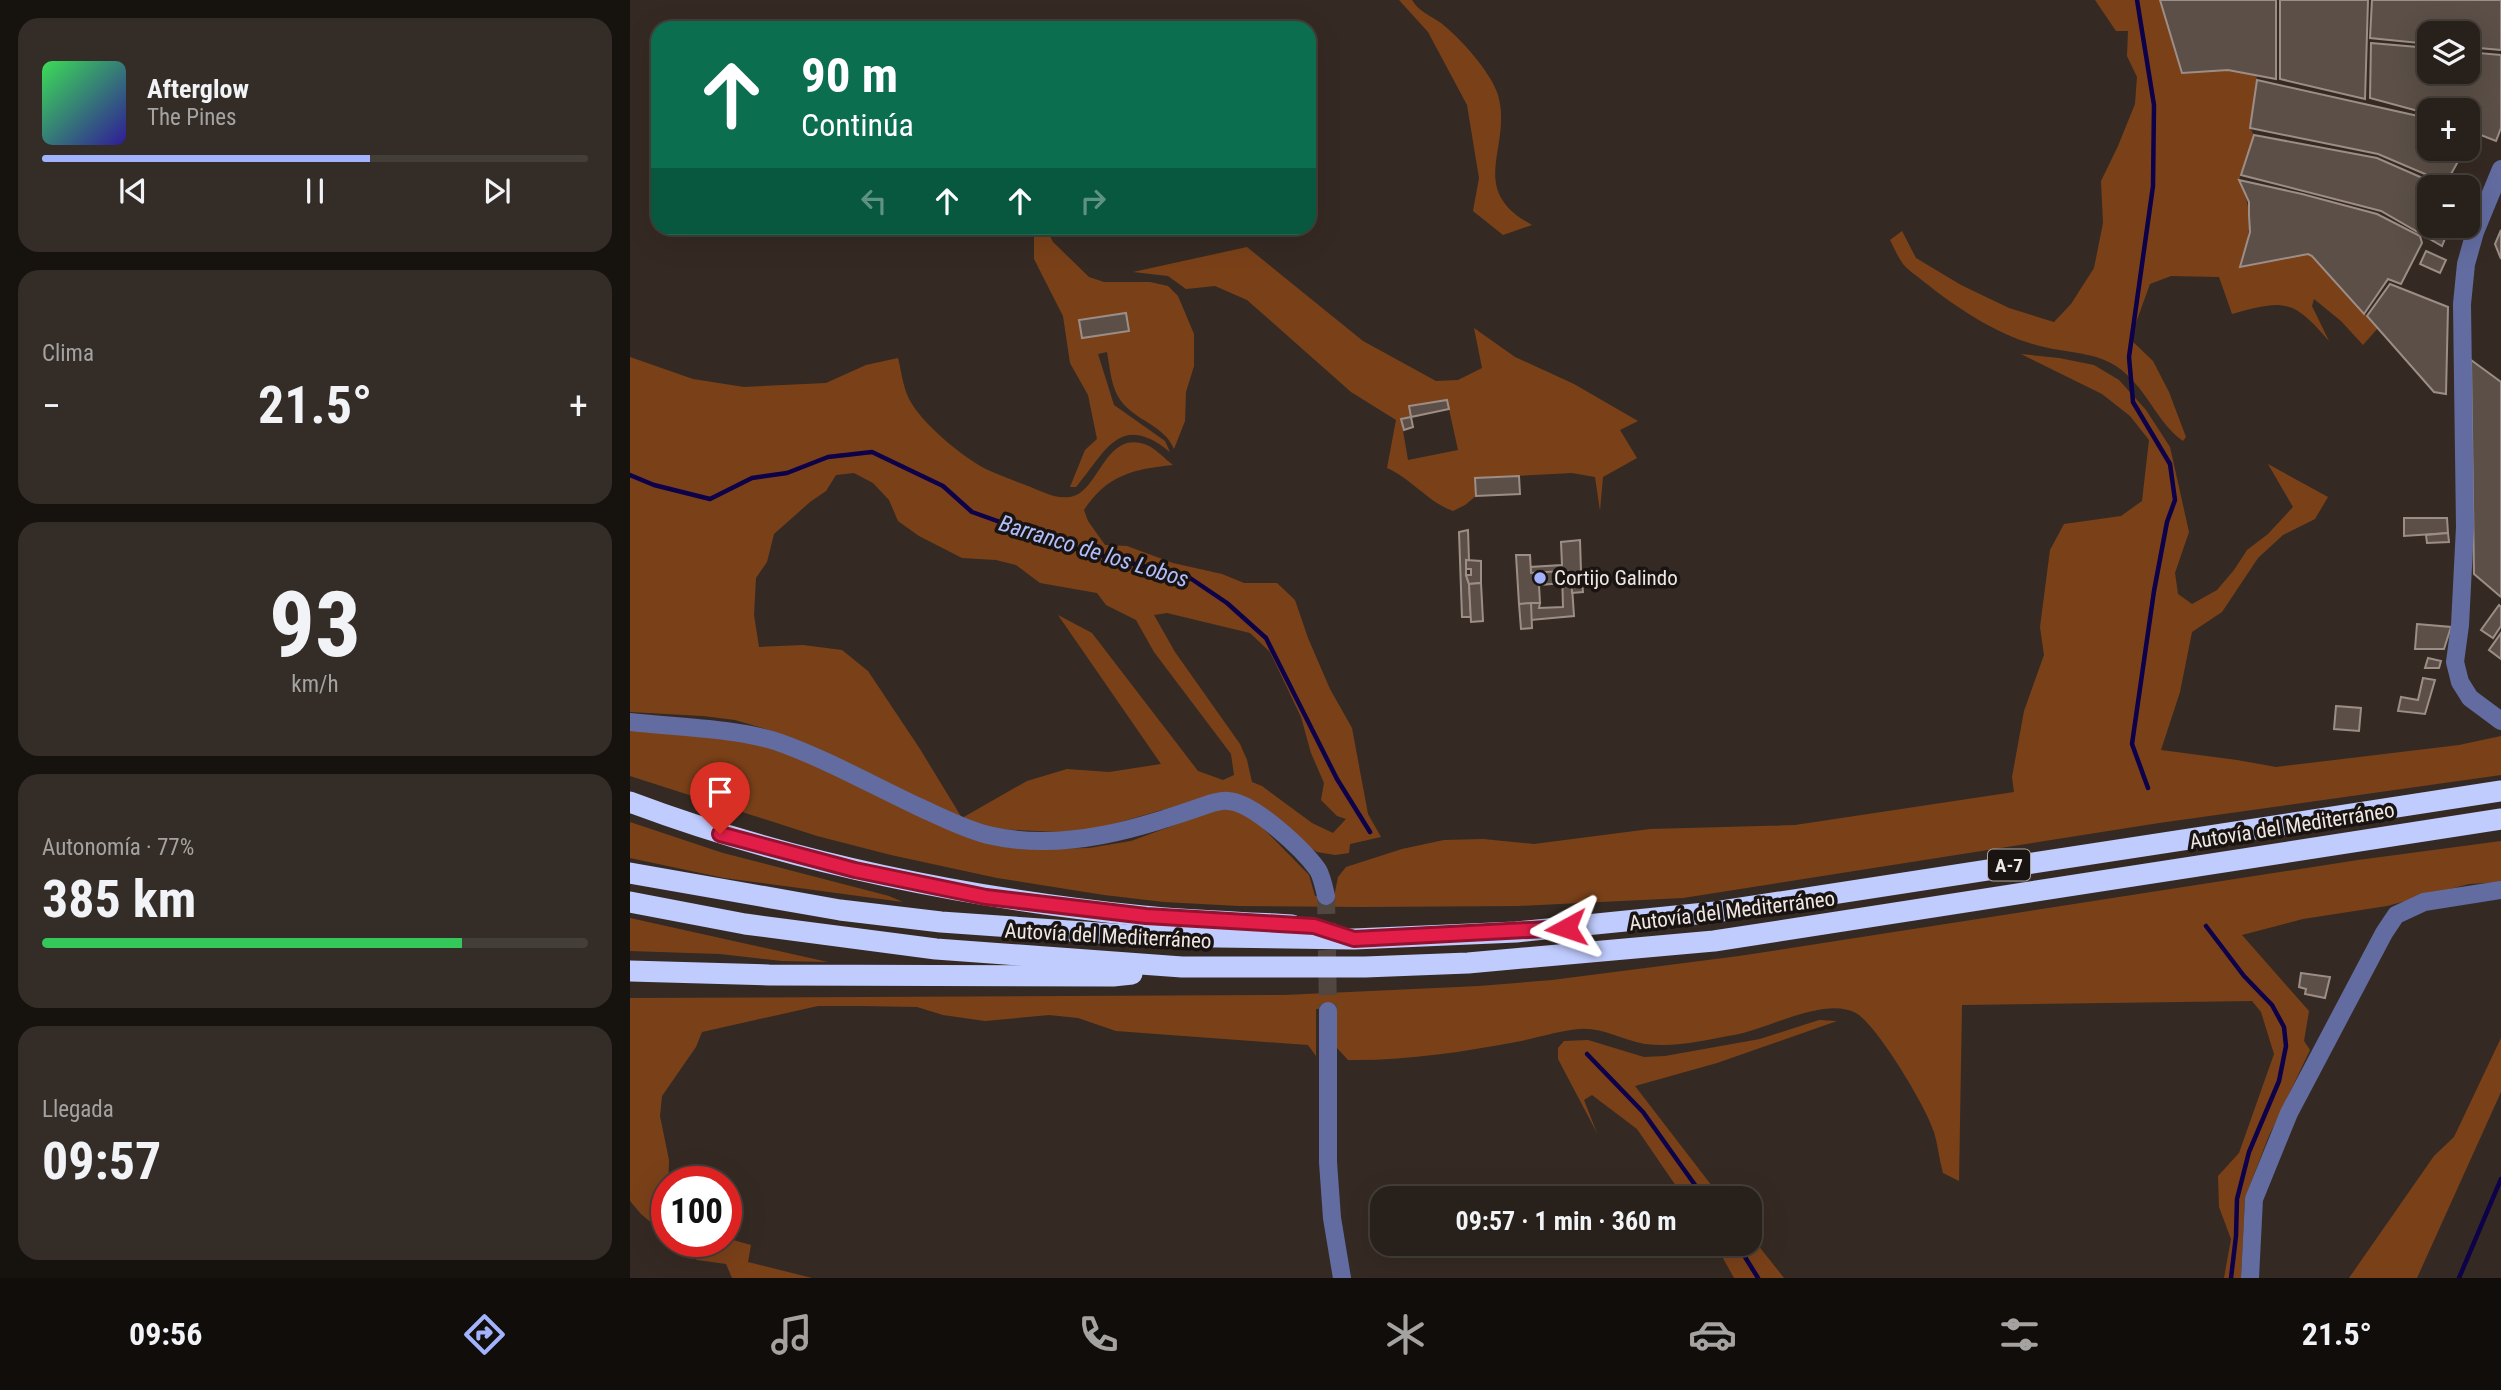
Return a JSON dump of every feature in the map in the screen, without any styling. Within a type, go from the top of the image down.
[{"type":"highway","name":"Autovía del Mediterráneo","points":[[630,873],[803,904],[941,922],[1141,936],[1354,939],[1516,932],[1715,912],[2501,791]]},
{"type":"highway","points":[[630,802],[694,826],[772,849],[855,870],[986,897],[1146,916],[1314,926],[1354,939]]},
{"type":"highway","name":"Autovía del Mediterráneo","points":[[630,902],[745,924],[936,950],[1182,967],[1339,967],[1468,963],[1714,941],[2501,819]]},
{"type":"highway","points":[[630,971],[782,975],[1114,976],[1182,967]]},
{"type":"street","points":[[2501,169],[2475,232],[2466,264],[2463,290],[2465,527],[2460,625],[2455,662],[2460,682],[2470,698],[2501,721]]},
{"type":"street","points":[[630,722],[728,732],[777,742],[949,821],[988,835],[1049,841],[1083,838],[1119,833],[1212,803],[1226,800],[1237,802],[1269,821],[1298,847],[1319,872],[1326,896]]},
{"type":"street","points":[[2250,1278],[2254,1199],[2289,1113],[2384,933],[2396,915],[2424,902],[2501,890]]},
{"type":"street","points":[[1328,1011],[1328,1162],[1332,1218],[1342,1278]]},
{"type":"shaded area","points":[[1399,0],[1412,0],[1421,10],[1449,29],[1489,76],[1498,95],[1501,114],[1496,182],[1501,197],[1512,211],[1532,225],[1503,235],[1473,211],[1479,178],[1467,105],[1428,32]]},
{"type":"shaded area","points":[[2095,0],[2160,0],[2182,73],[2228,70],[2257,75],[2250,128],[2254,135],[2239,180],[2249,213],[2247,243],[2241,267],[2308,254],[2378,328],[2363,345],[2341,321],[2314,299],[2312,306],[2329,341],[2306,317],[2287,306],[2264,306],[2232,314],[2219,277],[2171,276],[2150,284],[2130,339],[2153,361],[2169,392],[2186,437],[2183,441],[2165,424],[2136,384],[2116,366],[2090,355],[2028,342],[1980,321],[1950,302],[1907,268],[1890,240],[1902,231],[1916,258],[1961,285],[2009,308],[2054,322],[2071,304],[2094,268],[2103,223],[2101,181],[2135,104],[2137,77],[2127,56],[2128,31],[2116,31]]},
{"type":"shaded area","points":[[1034,235],[1050,235],[1053,242],[1089,277],[1104,282],[1150,282],[1168,286],[1178,296],[1194,334],[1194,366],[1186,392],[1185,421],[1174,449],[1164,434],[1134,414],[1121,401],[1113,384],[1107,352],[1098,354],[1114,405],[1165,441],[1170,452],[1153,440],[1138,435],[1126,436],[1105,450],[1076,487],[1070,487],[1085,450],[1097,439],[1088,395],[1070,363],[1063,316],[1034,259]],"holes":[[[1126,313],[1129,331],[1082,338],[1080,320]]]},
{"type":"shaded area","points":[[1247,247],[1363,341],[1436,381],[1458,380],[1482,368],[1474,328],[1515,357],[1574,384],[1638,421],[1620,430],[1637,458],[1603,477],[1600,511],[1595,477],[1572,473],[1476,478],[1476,496],[1453,511],[1387,468],[1396,420],[1351,392],[1247,300],[1215,286],[1186,289],[1168,276],[1133,272]],"holes":[[[1447,400],[1458,450],[1408,460],[1401,419],[1411,417],[1409,406]]]},
{"type":"shaded area","points":[[2021,354],[2094,365],[2119,380],[2146,410],[2170,447],[2189,532],[2175,573],[2178,594],[2192,604],[2217,590],[2247,550],[2268,534],[2293,507],[2268,464],[2328,497],[2315,519],[2283,535],[2258,558],[2222,612],[2192,632],[2180,692],[2161,750],[2276,767],[2459,745],[2501,736],[2501,775],[2159,823],[1683,898],[1518,906],[1361,907],[1164,902],[997,878],[817,836],[630,776],[630,727],[730,739],[789,753],[957,832],[998,846],[1040,849],[1089,848],[1131,841],[1221,808],[1238,809],[1261,826],[1309,875],[1315,896],[1334,897],[1338,877],[1346,867],[1402,849],[1444,840],[1483,839],[1534,844],[1650,829],[1795,825],[2014,792],[2012,777],[2024,711],[2044,655],[2040,627],[2050,550],[2064,524],[2121,516],[2142,501],[2149,440],[2130,416],[2102,394]]},
{"type":"shaded area","points":[[630,357],[693,379],[744,387],[826,383],[866,365],[898,358],[909,399],[936,432],[979,465],[1053,496],[1069,497],[1079,493],[1088,486],[1111,453],[1133,442],[1147,445],[1173,465],[1133,472],[1112,481],[1084,510],[1088,521],[1105,545],[1127,546],[1173,563],[1222,574],[1244,583],[1277,583],[1295,600],[1330,689],[1352,728],[1368,814],[1381,837],[1350,844],[1349,853],[1335,855],[1317,852],[1222,793],[1092,830],[1058,832],[995,829],[962,818],[772,731],[735,720],[630,712]],"holes":[[[854,473],[873,483],[889,500],[898,521],[919,536],[962,558],[996,560],[1016,565],[1040,583],[1097,593],[1106,605],[1136,620],[1154,652],[1231,754],[1234,775],[1223,780],[1198,771],[1092,633],[1058,615],[1161,764],[1109,772],[1067,769],[1027,781],[962,818],[868,671],[842,650],[803,645],[759,647],[754,615],[756,578],[767,562],[774,534],[826,491],[836,475]],[[1167,613],[1250,633],[1270,652],[1301,717],[1311,753],[1324,783],[1321,800],[1337,816],[1346,819],[1333,833],[1312,823],[1262,786],[1252,782],[1240,744],[1175,652],[1154,615]]]},
{"type":"shaded area","points":[[630,822],[723,853],[889,896],[903,902],[724,878],[630,858]]},
{"type":"shaded area","points":[[2501,841],[2501,882],[2469,884],[2387,906],[2303,919],[2242,935],[2309,1011],[2304,1041],[2310,1050],[2268,1138],[2245,1198],[2241,1278],[2224,1278],[2231,1239],[2219,1207],[2218,1176],[2239,1153],[2274,1054],[2261,1012],[2252,1001],[1962,1005],[1959,1181],[1943,1173],[1930,1120],[1888,1050],[1865,1021],[1856,1013],[1843,1009],[1813,1011],[1748,1032],[1679,1044],[1645,1044],[1596,1030],[1579,1029],[1454,1052],[1390,1059],[1348,1060],[1337,1048],[1335,1007],[1316,1009],[1316,1056],[1308,1045],[1116,1031],[1078,1018],[1049,1015],[985,1021],[943,1015],[917,1007],[818,1006],[702,1032],[696,1047],[662,1096],[660,1116],[669,1166],[651,1166],[651,1222],[630,1201],[630,998],[1284,995],[1479,986],[1552,980],[1739,956],[2358,860]]},
{"type":"shaded area","points":[[630,918],[828,962],[630,951]]},
{"type":"shaded area","points":[[1819,1020],[1837,1021],[1717,1063],[1635,1086],[1712,1186],[1676,1186],[1637,1129],[1592,1095],[1584,1100],[1597,1133],[1558,1059],[1558,1048],[1564,1041],[1588,1040],[1644,1057],[1665,1056],[1760,1039]]},
{"type":"shaded area","points":[[2501,1038],[2501,1092],[2417,1278],[2349,1278],[2434,1156],[2454,1137]]},
{"type":"shaded area","points":[[742,1242],[751,1245],[748,1262],[812,1278],[732,1278],[726,1264],[697,1260],[693,1257],[742,1257]]},
{"type":"shaded area","points":[[1762,1250],[1784,1278],[1734,1278],[1722,1256],[1762,1256]]},
{"type":"building","points":[[2160,0],[2276,0],[2276,79],[2228,70],[2182,73]]},
{"type":"building","points":[[2280,0],[2368,0],[2365,99],[2280,79]]},
{"type":"building","points":[[2372,0],[2501,0],[2501,50],[2480,48],[2480,21],[2417,21],[2417,43],[2370,38]]},
{"type":"building","points":[[2371,43],[2417,47],[2417,84],[2480,84],[2480,53],[2501,55],[2501,128],[2496,141],[2480,135],[2480,98],[2417,98],[2417,111],[2370,98]]},
{"type":"building","points":[[2257,80],[2417,116],[2417,161],[2458,161],[2450,175],[2427,175],[2378,154],[2250,128]]},
{"type":"building","points":[[2254,135],[2377,158],[2417,176],[2417,232],[2381,211],[2241,175]]},
{"type":"building","points":[[2239,180],[2377,214],[2417,234],[2422,243],[2401,284],[2388,279],[2364,314],[2308,254],[2240,267],[2250,232],[2249,202]]},
{"type":"building","points":[[2501,230],[2501,259],[2495,244]]},
{"type":"building","points":[[2428,238],[2445,238],[2442,246]]},
{"type":"building","points":[[2426,251],[2446,260],[2440,273],[2420,264]]},
{"type":"building","points":[[2390,284],[2448,307],[2446,394],[2434,392],[2367,316]]},
{"type":"building","points":[[1126,313],[1129,331],[1082,338],[1079,320]]},
{"type":"building","points":[[2471,360],[2501,382],[2501,597],[2474,574]]},
{"type":"building","points":[[1447,400],[1449,409],[1411,417],[1409,406]]},
{"type":"building","points":[[1411,417],[1413,427],[1404,430],[1401,419]]},
{"type":"building","points":[[1519,476],[1520,494],[1476,496],[1475,478]]},
{"type":"building","points":[[2404,518],[2447,518],[2448,533],[2404,536]]},
{"type":"building","points":[[1468,530],[1469,561],[1466,560],[1466,575],[1471,617],[1462,617],[1459,532]]},
{"type":"building","points":[[2448,533],[2449,542],[2427,543],[2426,535]]},
{"type":"building","points":[[1580,540],[1581,572],[1531,573],[1530,567],[1562,565],[1561,542]]},
{"type":"building","name":"Cortijo Galindo","points":[[1516,555],[1530,555],[1531,573],[1562,571],[1563,583],[1539,585],[1540,603],[1519,604]]},
{"type":"building","points":[[1466,560],[1481,561],[1481,583],[1469,584],[1466,575],[1471,575],[1471,569],[1466,569]]},
{"type":"building","points":[[1562,571],[1571,572],[1574,616],[1531,620],[1531,603],[1540,603],[1539,608],[1563,607]]},
{"type":"building","points":[[1571,572],[1581,572],[1583,592],[1572,593]]},
{"type":"building","points":[[1481,583],[1483,621],[1471,622],[1469,584]]},
{"type":"building","points":[[1531,603],[1532,628],[1521,629],[1519,604]]},
{"type":"building","points":[[2499,605],[2501,626],[2493,638],[2481,630]]},
{"type":"building","points":[[2417,624],[2451,627],[2444,649],[2415,649]]},
{"type":"building","points":[[2501,633],[2501,659],[2489,650]]},
{"type":"building","points":[[2428,658],[2441,661],[2439,668],[2425,668]]},
{"type":"building","points":[[2423,678],[2435,680],[2425,714],[2398,711],[2401,697],[2418,700]]},
{"type":"building","points":[[2336,706],[2361,708],[2359,731],[2334,729]]},
{"type":"building","points":[[2301,973],[2330,977],[2325,998],[2305,994],[2306,989],[2299,987]]},
{"type":"waterway","points":[[2137,0],[2154,105],[2153,186],[2129,357],[2133,402],[2170,464],[2175,500],[2167,522],[2154,591],[2132,744],[2148,788]]},
{"type":"waterway","name":"Barranco de los Lobos","points":[[630,475],[654,485],[710,499],[752,478],[787,473],[828,457],[872,452],[943,486],[972,512],[1079,550],[1190,578],[1227,603],[1266,638],[1337,779],[1370,832]]},
{"type":"waterway","points":[[2206,926],[2244,976],[2272,1005],[2284,1027],[2286,1046],[2279,1081],[2249,1152],[2237,1199],[2231,1278]]},
{"type":"waterway","name":"Barranco de los Lobos","points":[[1587,1054],[1643,1112],[1696,1186]]},
{"type":"waterway","points":[[2459,1278],[2501,1179]]},
{"type":"waterway","name":"Barranco de los Lobos","points":[[1744,1256],[1758,1278]]},
{"type":"tunnel","points":[[1326,896],[1328,1011]]},
{"type":"place","name":"Cortijo Galindo","points":[[1540,578]]},
{"type":"route","points":[[720,834],[855,870],[986,897],[1146,916],[1314,926],[1354,939],[1566,928]]}]
